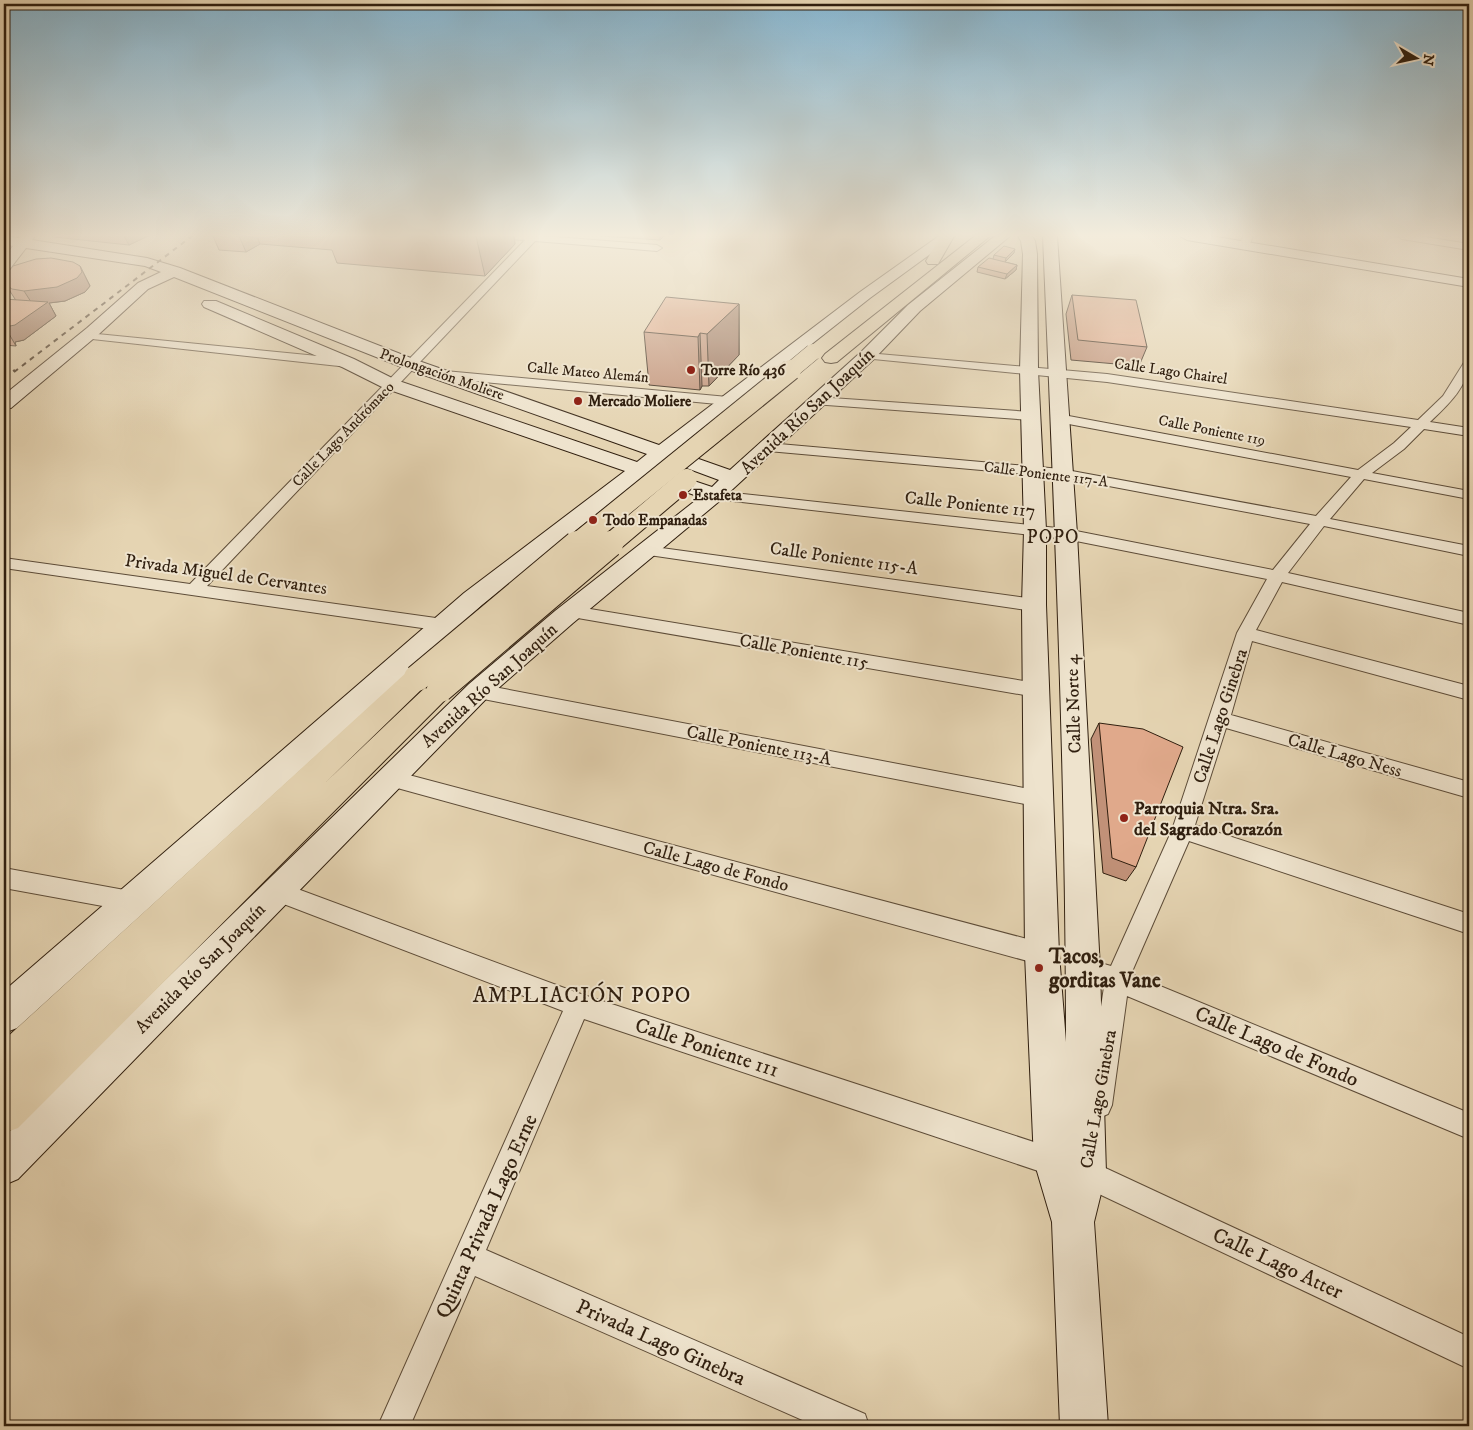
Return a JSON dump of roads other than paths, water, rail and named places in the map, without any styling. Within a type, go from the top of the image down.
[{"type":"highway","name":"Avenida Río San Joaquín","points":[[4,1065],[428,683],[822,355],[889,303]]},
{"type":"highway","name":"Avenida Río San Joaquín","points":[[4,1114],[428,683]]},
{"type":"street","points":[[4,404],[126,303]]},
{"type":"street","name":"Prolongación Moliere","points":[[208,303],[348,363],[390,384],[642,469],[725,486]]},
{"type":"street","name":"Prolongación Moliere","points":[[256,303],[410,364],[664,452],[725,486]]},
{"type":"street","name":"Calle Lago Andrómaco","points":[[194,590],[469,303]]},
{"type":"street","name":"Avenida Río San Joaquín","points":[[4,1014],[473,599],[855,303]]},
{"type":"street","name":"Avenida Río San Joaquín","points":[[4,1165],[478,691],[543,635],[648,551],[725,486],[867,356],[920,303]]},
{"type":"street","name":"Calle Norte 4","points":[[1030,303],[1029,370],[1035,530],[1034,605],[1040,799],[1042,954],[1070,1167]]},
{"type":"street","name":"Calle Norte 4","points":[[1053,303],[1061,473],[1066,534],[1083,969],[1070,1167]]},
{"type":"street","points":[[87,336],[348,363]]},
{"type":"street","name":"Calle Lago Chairel","points":[[867,356],[1106,378],[1469,432]]},
{"type":"street","name":"Calle Lago Ginebra","points":[[1084,1426],[1070,1167],[1105,1071],[1117,980],[1183,830],[1246,633],[1277,576],[1320,521],[1361,474],[1399,446],[1448,398],[1469,367]]},
{"type":"street","name":"Calle Mateo Alemán","points":[[445,375],[728,401]]},
{"type":"street","points":[[817,401],[1031,416]]},
{"type":"street","name":"Calle Poniente 119","points":[[1058,418],[1469,495]]},
{"type":"street","name":"Calle Poniente 117-A","points":[[768,448],[1032,469],[1061,473],[1469,551]]},
{"type":"street","name":"Calle Poniente 117","points":[[725,486],[1066,534],[1277,576],[1469,619]]},
{"type":"street","name":"Calle Poniente 115-A","points":[[648,551],[1034,605]]},
{"type":"street","name":"Privada Miguel de Cervantes","points":[[4,563],[443,625]]},
{"type":"street","points":[[473,599],[485,599],[516,610],[543,635]]},
{"type":"street","name":"Calle Poniente 115","points":[[572,612],[1036,690]]},
{"type":"street","points":[[1246,633],[1469,693]]},
{"type":"street","name":"Calle Poniente 113-A","points":[[478,691],[1040,799]]},
{"type":"street","name":"Calle Lago Ness","points":[[1220,719],[1469,790]]},
{"type":"street","name":"Calle Lago de Fondo","points":[[390,778],[1042,954]]},
{"type":"street","points":[[1183,830],[1469,924]]},
{"type":"street","points":[[4,878],[130,901]]},
{"type":"street","name":"Calle Poniente 111","points":[[276,892],[578,1005],[1070,1167]]},
{"type":"street","name":"Calle Lago de Fondo","points":[[1083,969],[1117,980],[1469,1126]]},
{"type":"street","name":"Quinta Privada Lago Erne","points":[[394,1426],[578,1005]]},
{"type":"street","name":"Calle Lago Atter","points":[[1070,1167],[1469,1353]]},
{"type":"street","name":"Privada Lago Ginebra","points":[[468,1258],[853,1426]]},
{"type":"railway","points":[[14,372],[105,303]]},
{"type":"railway","points":[[4,379],[15,370]]},
{"type":"place","name":"Torre Río 436","points":[[691,370]]},
{"type":"place","name":"Mercado Moliere","points":[[578,401]]},
{"type":"place","name":"Estafeta","points":[[683,495]]},
{"type":"place","name":"Todo Empanadas","points":[[593,520]]},
{"type":"place","name":"Parroquia Ntra. Sra. del Sagrado Corazón","points":[[1124,818]]},
{"type":"place","name":"Tacos, gorditas Vane","points":[[1039,968]]},
{"type":"district","name":"POPO","points":[[1053,536]]},
{"type":"district","name":"AMPLIACIÓN POPO","points":[[582,994]]}]
